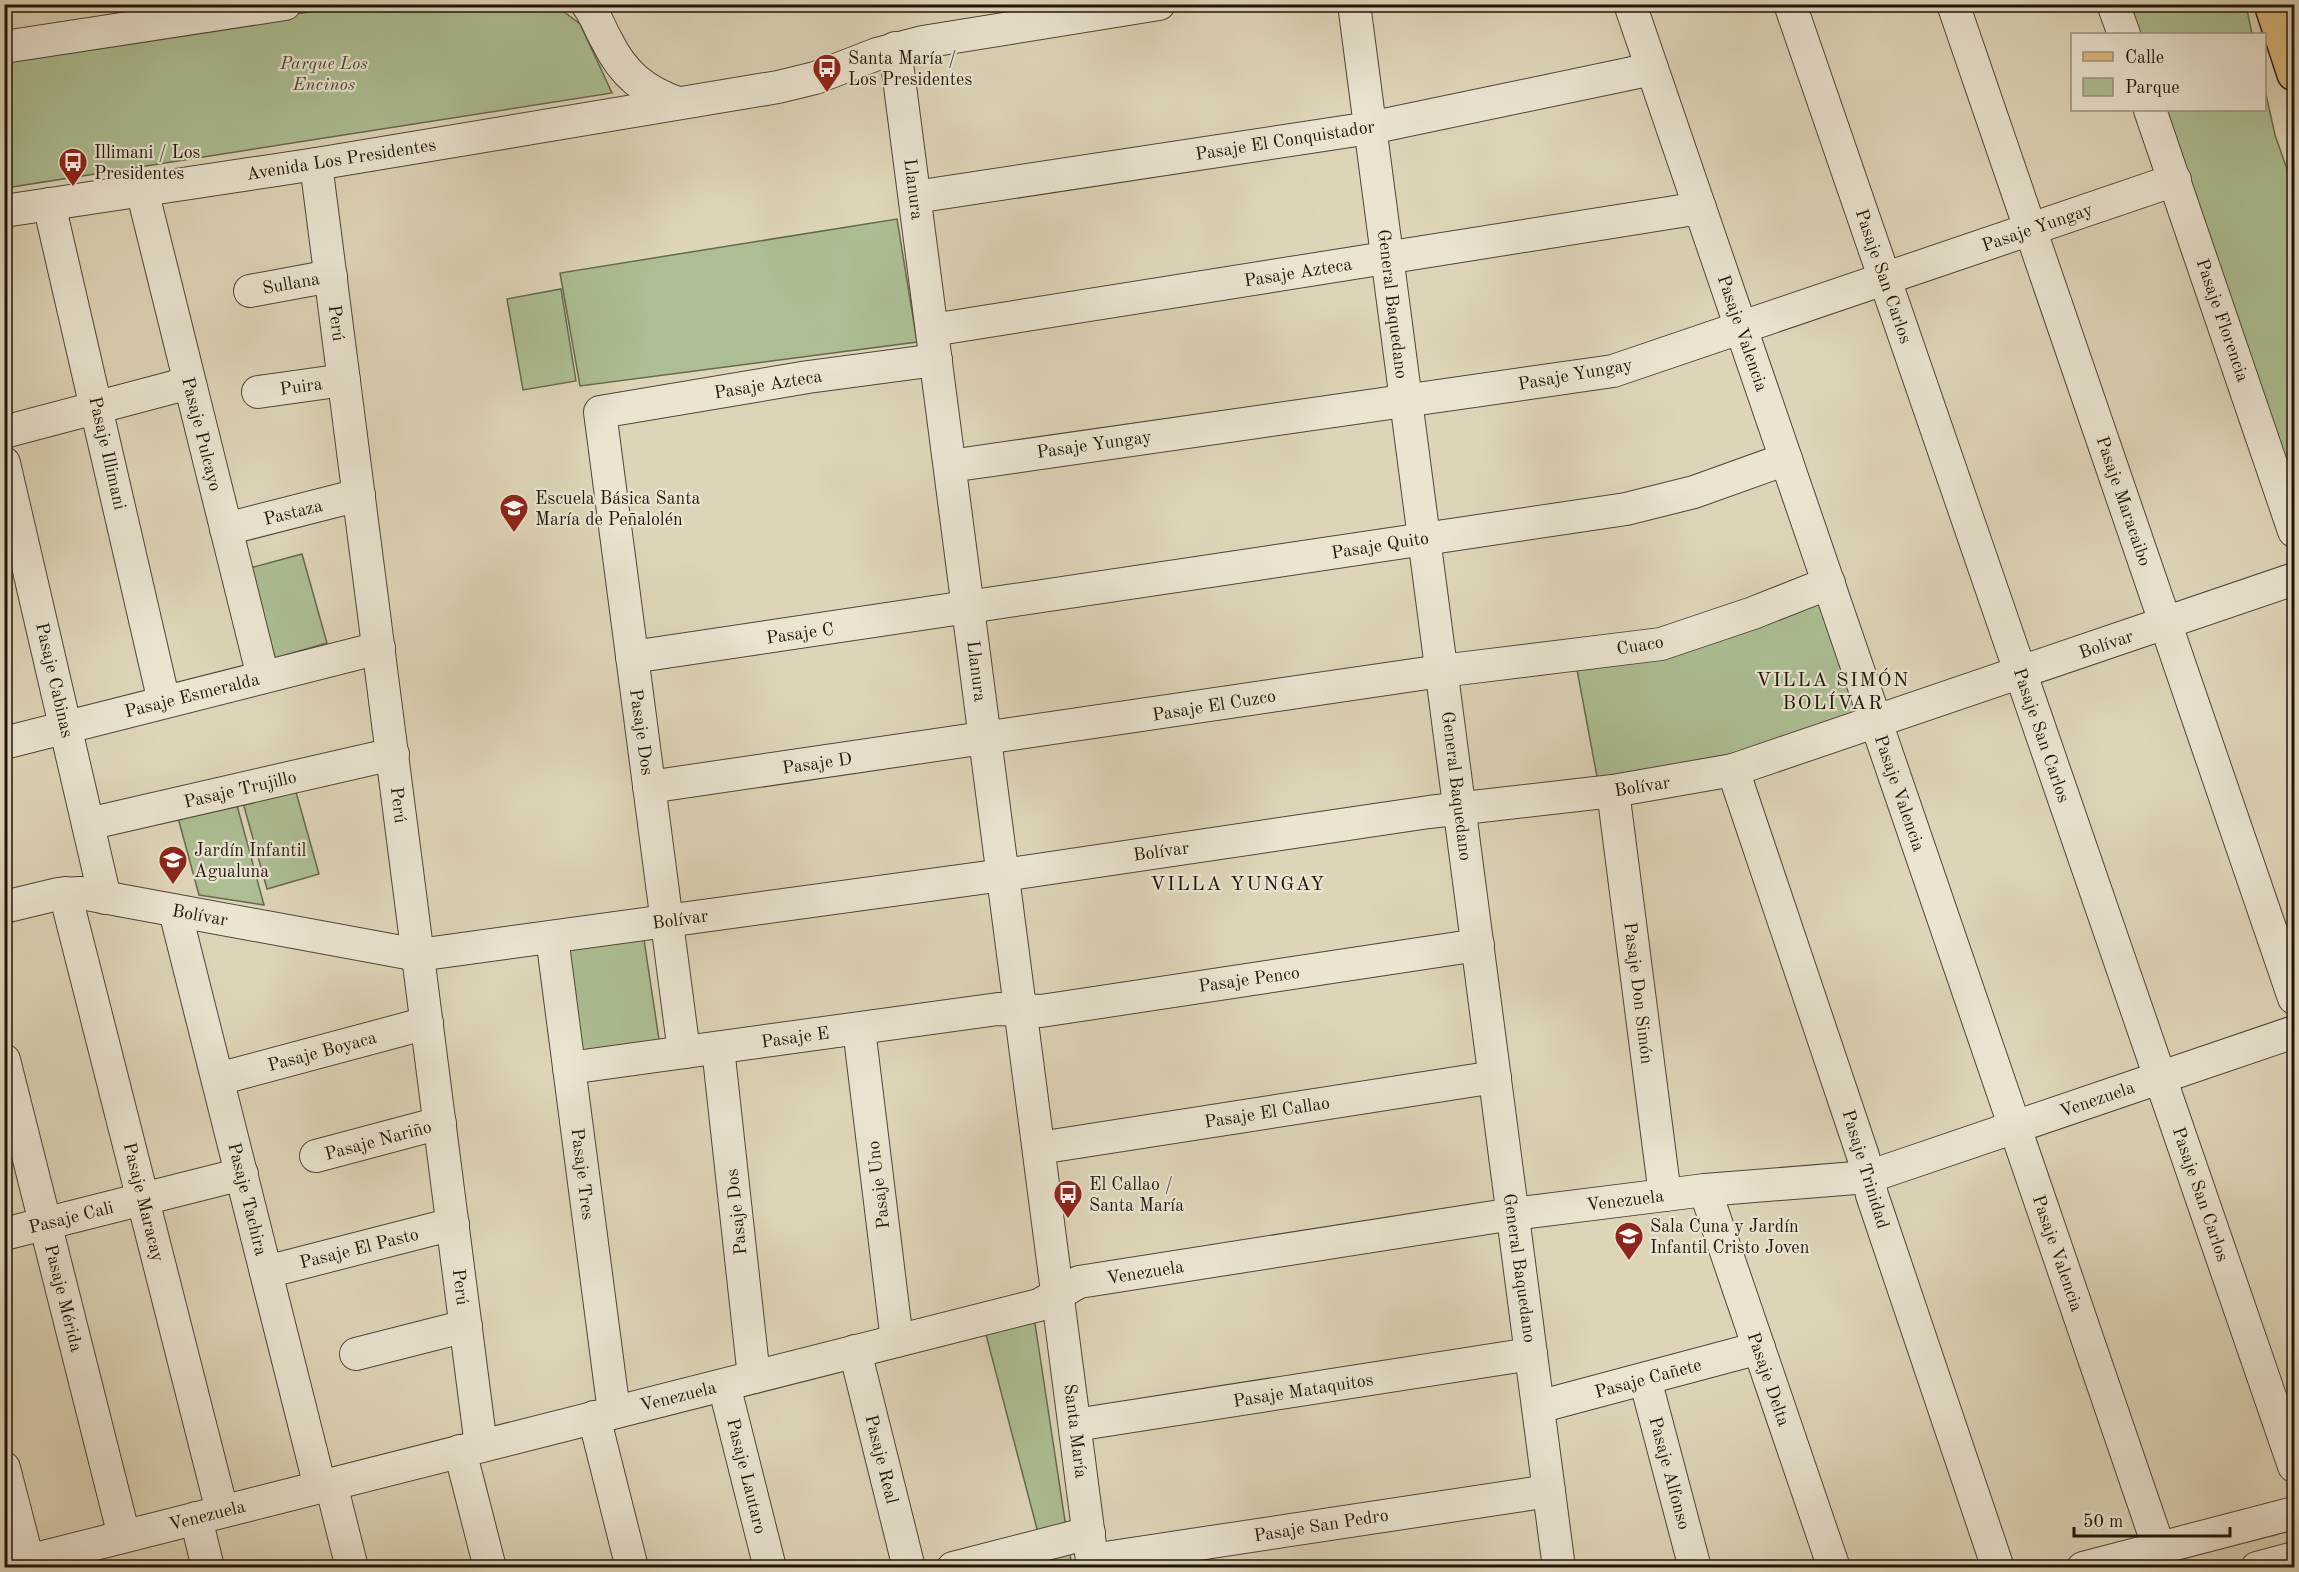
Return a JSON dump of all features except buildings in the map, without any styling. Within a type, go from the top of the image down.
[{"type":"main road","points":[[2271,4],[2295,74]]},
{"type":"street","points":[[4,47],[285,4]]},
{"type":"street","points":[[587,4],[614,55],[629,75],[655,95],[678,103]]},
{"type":"street","name":"Avenida Los Presidentes","points":[[4,211],[316,164],[797,82],[837,71],[895,48],[1159,4]]},
{"type":"street","name":"General Baquedano","points":[[1354,4],[1559,1568]]},
{"type":"street","name":"Pasaje Valencia","points":[[1630,4],[2159,1548]]},
{"type":"street","name":"Pasaje San Carlos","points":[[1790,4],[2295,1466]]},
{"type":"street","name":"Pasaje Maracaibo","points":[[1953,4],[2295,998]]},
{"type":"street","points":[[2113,4],[2124,33]]},
{"type":"street","name":"Llanura","points":[[895,48],[1058,1294]]},
{"type":"street","name":"Pasaje El Conquistador","points":[[915,197],[1370,128],[1652,69]]},
{"type":"street","name":"Pasaje Florencia","points":[[2150,111],[2295,531]]},
{"type":"street","name":"Perú","points":[[316,164],[466,1326],[471,1449],[490,1568]]},
{"type":"street","name":"Pasaje Yungay","points":[[950,466],[1613,371],[2175,180]]},
{"type":"street","name":"Pasaje Pulcayo","points":[[142,190],[263,677]]},
{"type":"street","name":"Pasaje Illimani","points":[[49,204],[98,406],[164,702]]},
{"type":"street","name":"Pasaje Azteca","points":[[600,412],[808,377],[934,345],[1387,258],[1700,208]]},
{"type":"street","name":"Sullana","points":[[250,291],[331,276]]},
{"type":"street","name":"Puira","points":[[258,392],[344,380]]},
{"type":"street","points":[[4,432],[189,383]]},
{"type":"street","name":"Pasaje Dos","points":[[600,412],[684,1052]]},
{"type":"street","name":"Pasaje Quito","points":[[969,609],[1648,505],[1694,492],[1786,459]]},
{"type":"street","name":"Pasaje Cabinas","points":[[4,463],[105,898]]},
{"type":"street","name":"Pastaza","points":[[226,529],[359,495]]},
{"type":"street","name":"Bolívar","points":[[4,908],[65,893],[105,898],[418,955],[1003,875],[1429,812],[1612,791],[1733,770],[2295,579]]},
{"type":"street","name":"Cuaco","points":[[1442,671],[1660,644],[1754,613],[1829,583]]},
{"type":"street","name":"Pasaje C","points":[[632,657],[969,609]]},
{"type":"street","name":"Pasaje Esmeralda","points":[[4,743],[379,648]]},
{"type":"street","name":"Pasaje El Cuzco","points":[[986,739],[1442,671]]},
{"type":"street","name":"Pasaje D","points":[[649,787],[986,739]]},
{"type":"street","name":"Pasaje Trujillo","points":[[88,824],[393,754]]},
{"type":"street","name":"Pasaje Trinidad","points":[[1733,770],[1998,1568]]},
{"type":"street","name":"Pasaje Don Simón","points":[[1612,791],[1665,1195]]},
{"type":"street","name":"Pasaje Maracay","points":[[65,893],[143,1199],[209,1515],[208,1568]]},
{"type":"street","name":"Pasaje Tachira","points":[[175,911],[266,1272],[325,1485],[352,1568]]},
{"type":"street","name":"Pasaje Tres","points":[[552,936],[569,1068],[604,1415],[632,1568]]},
{"type":"street","name":"Pasaje Penco","points":[[1021,1010],[1041,1011],[1478,945]]},
{"type":"street","name":"Pasaje E","points":[[569,1068],[998,1009],[1021,1010]]},
{"type":"street","name":"Pasaje Boyaca","points":[[218,1079],[427,1023]]},
{"type":"street","name":"Pasaje Uno","points":[[859,1029],[897,1341]]},
{"type":"street","name":"Venezuela","points":[[38,1562],[124,1536],[1039,1305],[1079,1282],[1513,1215],[1705,1190],[1868,1177],[2295,1032]]},
{"type":"street","name":"Pasaje Dos","points":[[718,1048],[754,1377]]},
{"type":"street","name":"Pasaje Mérida","points":[[4,1060],[124,1536]]},
{"type":"street","name":"Pasaje El Callao","points":[[1039,1148],[1495,1077]]},
{"type":"street","name":"Pasaje Nariño","points":[[316,1156],[440,1123]]},
{"type":"street","name":"Pasaje Cali","points":[[4,1234],[242,1174]]},
{"type":"street","name":"Pasaje Delta","points":[[1705,1190],[1834,1568]]},
{"type":"street","name":"Pasaje El Pasto","points":[[266,1272],[453,1224]]},
{"type":"street","name":"Santa María","points":[[1058,1294],[1092,1553]]},
{"type":"street","points":[[356,1354],[466,1326]]},
{"type":"street","name":"Pasaje Cañete","points":[[1538,1407],[1759,1348]]},
{"type":"street","name":"Pasaje Real","points":[[855,1351],[909,1568]]},
{"type":"street","name":"Pasaje Mataquitos","points":[[1075,1425],[1531,1354]]},
{"type":"street","name":"Pasaje Alfonso","points":[[1645,1378],[1695,1568]]},
{"type":"street","name":"Pasaje Lautaro","points":[[724,1385],[770,1568]]},
{"type":"street","points":[[4,1468],[38,1562]]},
{"type":"street","name":"Pasaje San Pedro","points":[[952,1568],[1092,1553],[1549,1491]]},
{"type":"street","points":[[2083,1568],[2295,1513]]},
{"type":"green space","name":"Parque Los Encinos","points":[[353,5],[555,5],[580,24],[612,93],[5,188],[4,60]]},
{"type":"green space","points":[[2121,5],[2246,5],[2252,33],[2131,33]]},
{"type":"green space","points":[[2266,94],[2275,135],[2294,189],[2294,508],[2157,111],[2266,111]]},
{"type":"green space","points":[[897,219],[917,342],[580,386],[560,273]]},
{"type":"green space","points":[[561,289],[576,381],[523,390],[507,299]]},
{"type":"green space","points":[[302,554],[327,643],[275,658],[250,568]]},
{"type":"green space","points":[[1819,591],[1865,712],[1722,763],[1598,782],[1575,659]]},
{"type":"green space","points":[[294,785],[319,874],[267,889],[242,799]]},
{"type":"green space","points":[[235,798],[264,905],[199,895],[177,814]]},
{"type":"green space","points":[[643,933],[660,1046],[575,1053],[559,945]]},
{"type":"green space","points":[[1034,1317],[1072,1567],[1047,1567],[985,1331]]},
{"type":"place","name":"Santa María / Los Presidentes","points":[[827,94]]},
{"type":"place","name":"Illimani / Los Presidentes","points":[[73,188]]},
{"type":"place","name":"Escuela Básica Santa María de Peñalolén","points":[[514,534]]},
{"type":"place","name":"Jardín Infantil Agualuna","points":[[173,886]]},
{"type":"place","name":"El Callao / Santa María","points":[[1068,1220]]},
{"type":"place","name":"Sala Cuna y Jardín Infantil Cristo Joven","points":[[1629,1262]]},
{"type":"district","name":"VILLA SIMÓN BOLÍVAR","points":[[1833,690]]},
{"type":"district","name":"VILLA YUNGAY","points":[[1238,883]]}]
